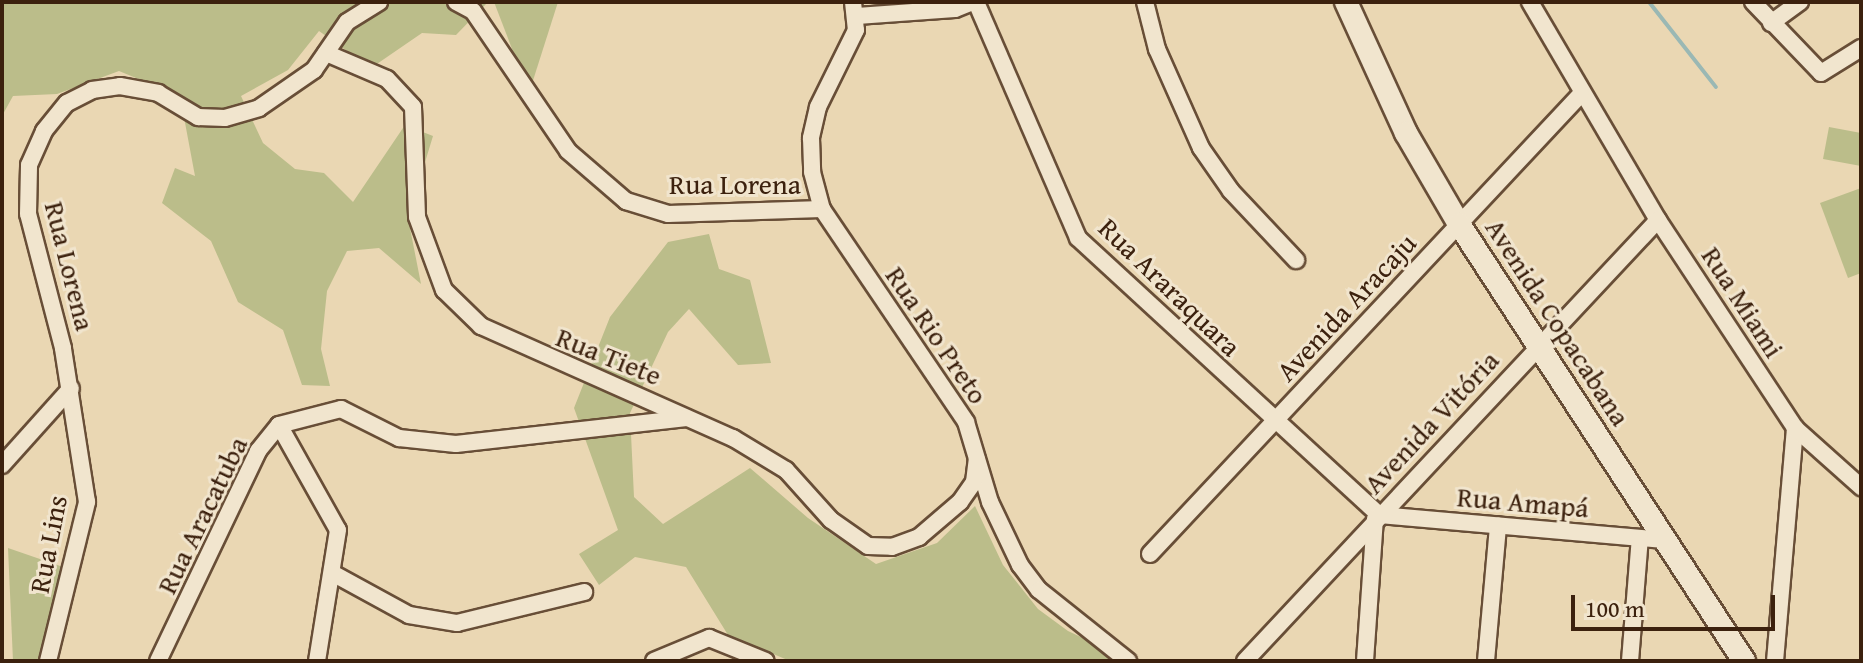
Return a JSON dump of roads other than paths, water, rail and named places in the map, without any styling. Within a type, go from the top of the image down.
[{"type":"street","name":"Rua Lorena","points":[[71,388],[28,214],[29,165],[44,131],[67,103],[92,90],[120,86],[158,93],[198,117],[225,118],[286,92],[326,53],[347,22],[379,2]]},
{"type":"street","name":"Rua Lorena","points":[[456,2],[473,11],[568,151],[626,201],[668,214],[822,209]]},
{"type":"street","points":[[855,9],[955,9],[974,2]]},
{"type":"street","name":"Rua Araraquara","points":[[974,2],[1078,238],[1377,517]]},
{"type":"street","points":[[1145,2],[1157,49],[1201,148],[1231,191],[1296,260]]},
{"type":"street","name":"Avenida Copacabana","points":[[1346,2],[1406,133],[1459,224],[1538,347],[1651,539],[1744,661]]},
{"type":"street","name":"Rua Miami","points":[[1530,2],[1581,94],[1658,220],[1795,428],[1861,487]]},
{"type":"street","points":[[1753,2],[1821,73],[1861,48]]},
{"type":"street","points":[[1771,23],[1800,2]]},
{"type":"street","name":"Rua Rio Preto","points":[[855,9],[856,30],[818,107],[811,138],[812,172],[822,209],[949,391],[966,422],[977,459],[1020,565],[1039,590],[1128,661]]},
{"type":"street","name":"Rua Tiete","points":[[326,53],[387,79],[413,107],[417,217],[444,290],[481,326],[687,418],[786,470],[831,520],[868,546],[892,547],[919,537],[960,502],[974,482],[977,459]]},
{"type":"street","name":"Avenida Aracaju","points":[[1150,554],[1581,94]]},
{"type":"street","name":"Avenida Vitória","points":[[1245,661],[1658,220]]},
{"type":"street","points":[[2,465],[71,388]]},
{"type":"street","name":"Rua Lins","points":[[48,661],[87,502],[71,388]]},
{"type":"street","name":"Rua Aracatuba","points":[[158,661],[258,451],[279,425],[341,409],[399,438],[456,444],[687,418]]},
{"type":"street","points":[[279,425],[338,530],[334,574],[317,661]]},
{"type":"street","points":[[1775,661],[1795,428]]},
{"type":"street","points":[[1365,661],[1377,517]]},
{"type":"street","name":"Rua Amapá","points":[[1377,517],[1651,539]]},
{"type":"street","points":[[1486,661],[1498,526]]},
{"type":"street","points":[[1630,661],[1651,539]]},
{"type":"street","points":[[334,574],[409,615],[457,623],[584,592]]},
{"type":"street","points":[[654,661],[709,638],[766,661]]},
{"type":"waterway","points":[[1649,2],[1716,87]]}]
